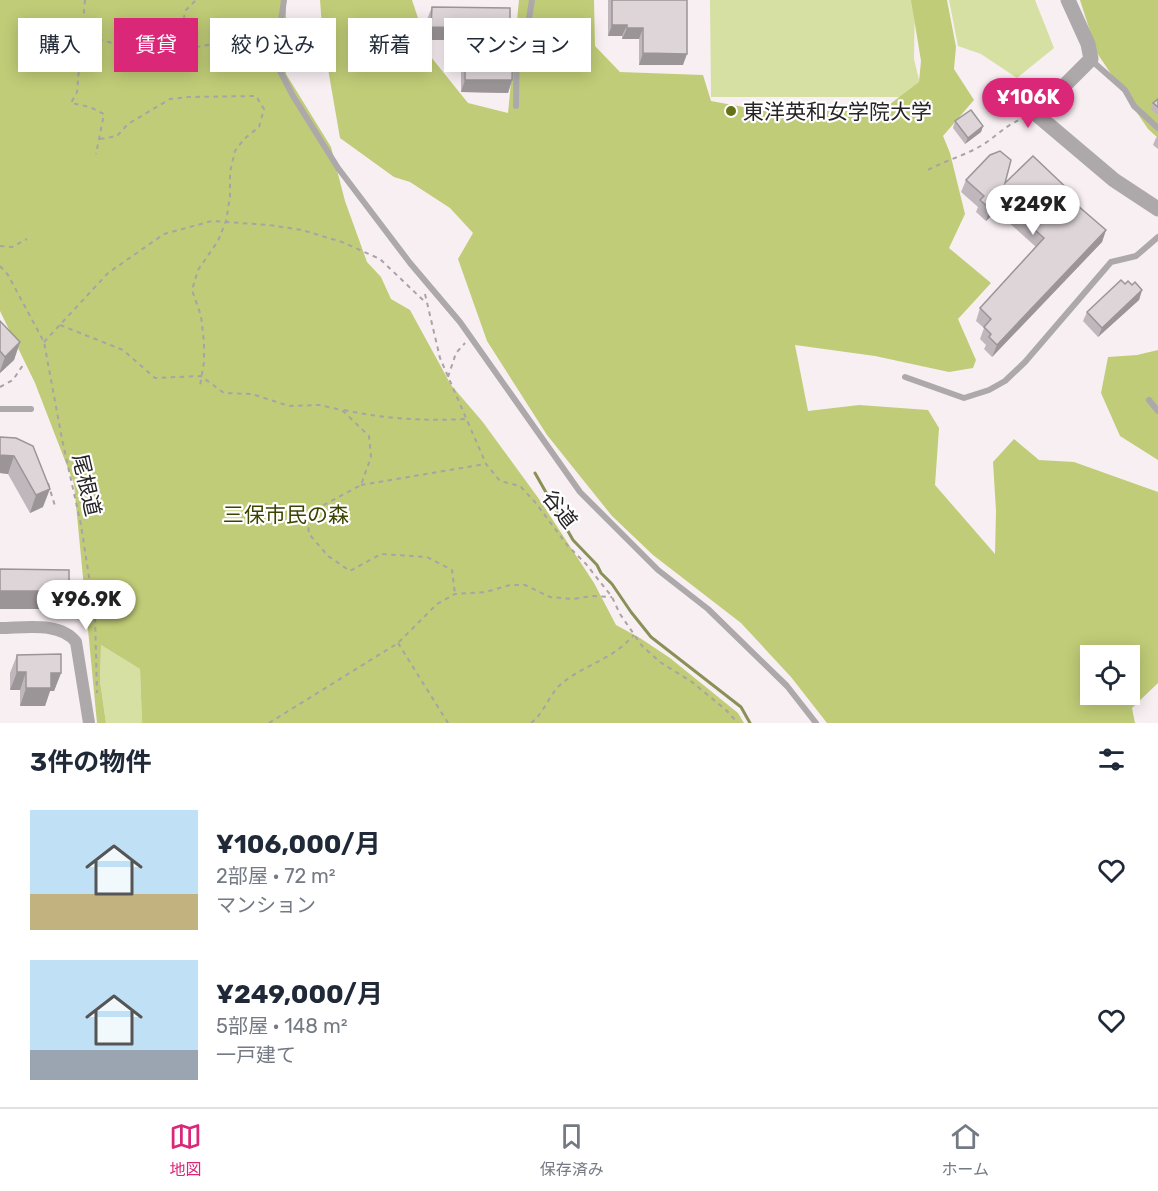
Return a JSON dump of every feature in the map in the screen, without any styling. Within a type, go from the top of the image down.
[{"type":"street","points":[[1068,0],[1088,44],[1091,59],[1036,114],[1114,180],[1158,209]]},
{"type":"street","points":[[0,628],[49,628],[69,633],[76,642],[89,723]]},
{"type":"lane","points":[[281,18],[284,0]]},
{"type":"lane","points":[[516,106],[517,33],[528,26],[532,0]]},
{"type":"lane","points":[[1091,59],[1125,90],[1134,106],[1158,128]]},
{"type":"lane","points":[[281,72],[338,168],[470,336],[580,492],[658,570],[708,609],[771,670],[787,686],[816,723]]},
{"type":"lane","points":[[905,377],[964,398],[990,390],[1005,381],[1025,362],[1111,262],[1136,255],[1158,237]]},
{"type":"lane","points":[[1149,400],[1158,411]]},
{"type":"lane","points":[[0,409],[31,409]]},
{"type":"path","points":[[83,18],[85,0]]},
{"type":"path","points":[[184,18],[186,10],[196,0]]},
{"type":"path","points":[[78,72],[77,92],[71,103],[90,107],[104,114],[96,154]]},
{"type":"path","points":[[100,139],[117,136],[128,124],[170,99],[256,96],[264,109],[259,127],[244,139],[235,152],[230,172],[230,197],[226,221],[218,241],[198,270],[192,290],[201,316],[204,342],[204,362],[200,386]]},
{"type":"path","points":[[928,170],[986,142],[1016,120],[1036,114]]},
{"type":"path","points":[[44,342],[108,273],[164,234],[212,221],[303,230],[342,242],[380,259],[426,303]]},
{"type":"path","points":[[0,246],[12,247],[27,239]]},
{"type":"path","name":"尾根道","points":[[0,266],[8,275],[44,342],[81,525],[95,615],[97,694]]},
{"type":"path","name":"谷道","points":[[423,278],[426,303],[440,358],[486,464],[500,481],[520,486],[550,520],[567,545],[586,564],[612,597],[634,635],[660,662],[692,682],[738,723]]},
{"type":"path","points":[[60,325],[123,350],[154,378],[201,376],[224,393],[252,394],[289,406],[319,405],[380,418],[466,419]]},
{"type":"path","points":[[448,377],[456,353],[470,336]]},
{"type":"path","points":[[0,387],[13,380],[23,365]]},
{"type":"path","points":[[342,410],[369,436],[371,457],[361,485]]},
{"type":"path","points":[[307,514],[361,485],[486,464]]},
{"type":"path","points":[[44,474],[55,506]]},
{"type":"path","points":[[296,506],[307,514],[309,534],[328,556],[350,571],[381,554],[427,557],[452,570],[455,594]]},
{"type":"path","points":[[269,723],[398,643],[436,604],[455,594],[486,592],[510,585],[525,585],[550,597],[572,599],[593,596],[612,597]]},
{"type":"path","points":[[531,723],[539,717],[546,702],[560,686],[579,671],[619,649],[634,635]]},
{"type":"path","points":[[398,643],[448,723]]},
{"type":"green space","name":"三保市民の森","points":[[0,0],[286,0],[286,18],[210,18],[210,72],[286,72],[331,147],[345,201],[367,262],[381,277],[391,299],[410,310],[451,385],[482,421],[539,499],[594,583],[616,625],[670,658],[738,713],[744,723],[142,723],[140,669],[101,645],[100,681],[106,723],[97,723],[74,484],[35,383],[0,311]]},
{"type":"green space","points":[[320,0],[412,0],[418,18],[348,18],[348,72],[432,72],[432,58],[468,103],[508,113],[512,72],[591,72],[591,18],[517,18],[519,0],[594,0],[595,46],[620,72],[703,75],[711,101],[782,114],[842,110],[873,117],[919,82],[921,61],[911,0],[947,0],[956,47],[954,69],[974,100],[943,136],[950,153],[965,214],[949,248],[991,283],[958,319],[976,360],[973,368],[949,372],[875,356],[795,345],[808,411],[859,405],[928,410],[939,428],[935,485],[995,554],[996,511],[993,462],[1014,439],[1039,460],[1074,462],[1158,492],[1158,683],[1140,700],[1140,645],[1080,645],[1080,705],[1135,705],[1132,708],[1135,723],[827,723],[791,677],[741,623],[653,555],[612,516],[547,435],[487,341],[458,259],[473,233],[450,208],[410,182],[394,177],[340,138],[329,72],[336,72],[336,18],[321,18]]},
{"type":"green space","points":[[710,0],[915,0],[914,59],[923,97],[711,97]]},
{"type":"green space","points":[[949,0],[1035,0],[1054,48],[1017,78],[981,54],[958,46]]},
{"type":"green space","points":[[1080,0],[1158,0],[1158,138],[1148,129],[1097,53]]},
{"type":"green space","points":[[1158,350],[1158,460],[1120,436],[1101,393],[1108,357],[1137,355]]},
{"type":"green space","points":[[101,645],[140,669],[142,723],[106,723],[100,681]]},
{"type":"building","points":[[612,0],[687,0],[687,54],[643,53],[643,28],[612,25]]},
{"type":"building","points":[[432,7],[510,8],[510,18],[444,18],[444,27],[432,27]]},
{"type":"building","points":[[465,72],[512,72],[512,80],[465,80]]},
{"type":"building","points":[[971,110],[983,126],[968,138],[955,121]]},
{"type":"building","points":[[1000,151],[1011,160],[1005,183],[1033,156],[1074,195],[1070,199],[1106,230],[997,345],[989,337],[991,334],[984,327],[991,319],[980,308],[1044,238],[1000,199],[990,209],[980,200],[984,196],[966,180],[990,155]]},
{"type":"building","points":[[1121,280],[1125,284],[1128,281],[1132,285],[1135,282],[1142,290],[1102,328],[1087,312]]},
{"type":"building","points":[[0,321],[20,342],[5,357],[0,351]]},
{"type":"building","points":[[0,437],[16,438],[33,446],[50,489],[36,495],[14,456],[0,455]]},
{"type":"building","points":[[0,569],[69,570],[69,591],[0,591]]},
{"type":"building","points":[[61,654],[61,673],[51,673],[51,688],[26,688],[26,672],[17,672],[17,655]]},
{"type":"waterway","points":[[535,473],[573,540],[597,565],[651,637],[741,707],[750,723]]},
{"type":"place","name":"東洋英和女学院大学","points":[[731,111]]}]
